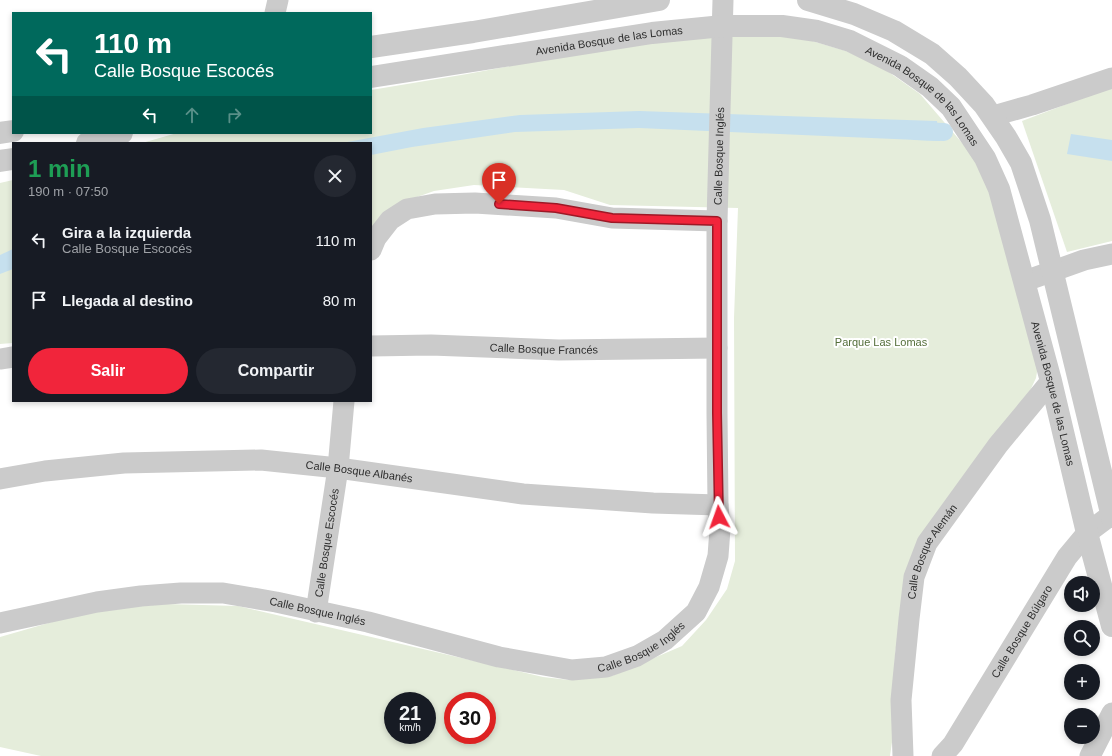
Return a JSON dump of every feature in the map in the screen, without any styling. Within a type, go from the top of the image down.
[{"type":"street","points":[[275,12],[278,0]]},
{"type":"street","points":[[372,47],[411,42],[659,0]]},
{"type":"street","name":"Calle Bosque Inglés","points":[[0,623],[97,602],[181,593],[223,593],[276,602],[316,612],[368,622],[498,657],[572,670],[606,667],[637,656],[665,640],[696,612],[709,587],[718,556],[720,529],[718,505],[717,221],[723,26],[722,0]]},
{"type":"street","points":[[808,0],[854,14],[894,31],[932,54],[958,77],[993,116],[1021,163],[1040,220],[1112,516]]},
{"type":"street","name":"Avenida Bosque de las Lomas","points":[[372,78],[412,70],[622,37],[723,26],[782,26],[816,31],[850,41],[900,66],[930,87],[951,108],[985,158],[999,189],[1051,381],[1087,533],[1112,626]]},
{"type":"street","points":[[411,42],[412,70]]},
{"type":"street","points":[[993,116],[1032,105],[1112,78]]},
{"type":"street","points":[[0,133],[12,131]]},
{"type":"street","points":[[90,142],[118,134]]},
{"type":"street","points":[[0,161],[12,159]]},
{"type":"street","points":[[372,248],[376,238],[390,220],[407,209],[435,204],[475,203],[556,208],[612,218],[717,221]]},
{"type":"street","points":[[1025,281],[1084,260],[1112,254]]},
{"type":"street","name":"Calle Bosque Francés","points":[[372,346],[431,345],[559,350],[717,348]]},
{"type":"street","points":[[0,359],[12,357]]},
{"type":"street","name":"Calle Bosque Alemán","points":[[903,756],[901,700],[909,619],[914,577],[927,543],[998,445],[1051,381]]},
{"type":"street","name":"Calle Bosque Escocés","points":[[316,612],[338,468],[344,402]]},
{"type":"street","name":"Calle Bosque Albanés","points":[[0,479],[46,471],[124,463],[261,460],[338,468],[523,494],[653,503],[718,505]]},
{"type":"street","name":"Calle Bosque Búlgaro","points":[[942,756],[953,744],[1066,557],[1087,533],[1112,516]]},
{"type":"street","points":[[1090,756],[1112,714]]},
{"type":"green space","name":"Parque Las Lomas","points":[[756,31],[809,40],[846,51],[880,66],[920,94],[975,158],[995,204],[1039,360],[1036,378],[1027,397],[908,573],[895,654],[893,735],[890,756],[41,756],[0,747],[0,637],[97,609],[166,604],[238,606],[543,677],[569,680],[612,676],[682,646],[706,620],[727,589],[735,561],[734,318],[738,208],[610,205],[564,190],[474,185],[434,191],[403,202],[372,235],[372,142],[146,142],[174,134],[372,134],[372,90],[467,74],[632,43]]},
{"type":"green space","points":[[1112,87],[1112,241],[1067,252],[1022,121]]},
{"type":"green space","points":[[12,180],[12,343],[0,344],[0,183]]},
{"type":"water","points":[[639,111],[937,121],[940,141],[639,128],[515,132],[412,147],[372,155],[372,142],[347,142],[423,128],[520,115]]},
{"type":"water","points":[[1071,134],[1112,140],[1112,161],[1067,154]]},
{"type":"water","points":[[12,249],[12,269],[0,274],[0,255]]},
{"type":"waterway","points":[[915,131],[944,132]]},
{"type":"route","points":[[499,204],[556,208],[612,218],[717,221],[717,413],[719,517]]}]
